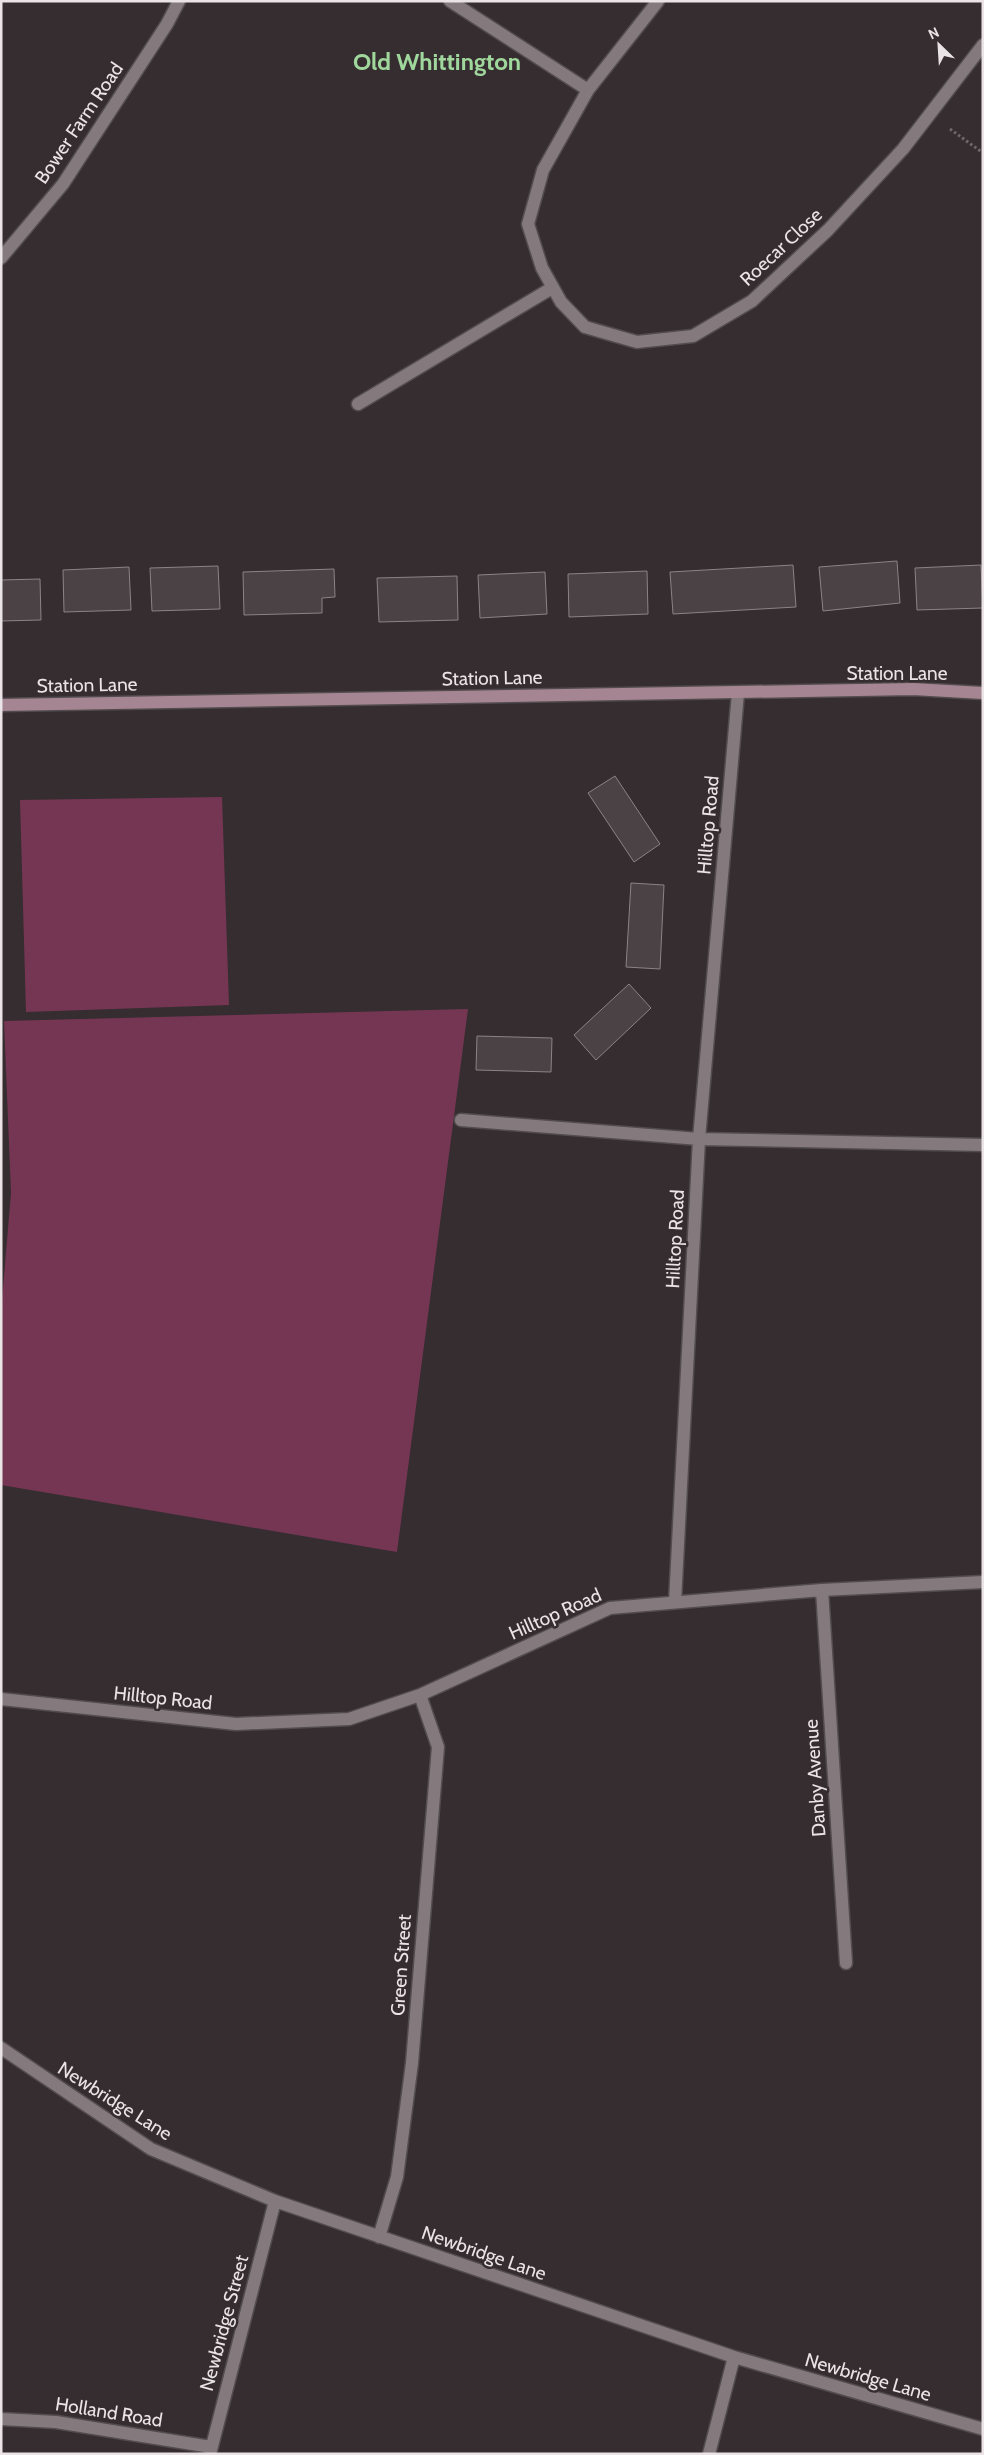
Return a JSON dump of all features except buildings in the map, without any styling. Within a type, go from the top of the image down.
[{"type":"street","name":"Bower Farm Road","points":[[1,258],[63,184],[167,24],[179,1]]},
{"type":"street","points":[[450,1],[588,90]]},
{"type":"street","name":"Roecar Close","points":[[658,1],[588,90],[566,133],[543,170],[528,224],[542,268],[561,302],[585,327],[637,342],[693,336],[752,301],[828,230],[903,150],[931,116],[983,45]]},
{"type":"street","points":[[358,404],[552,288]]},
{"type":"street","name":"Station Lane","points":[[1,705],[913,689],[983,693]]},
{"type":"street","name":"Hilltop Road","points":[[1,1699],[236,1724],[349,1719],[420,1695],[610,1608],[675,1602],[699,1139],[738,693]]},
{"type":"street","points":[[461,1120],[699,1139],[983,1145]]},
{"type":"street","points":[[675,1602],[822,1590],[983,1582]]},
{"type":"street","name":"Danby Avenue","points":[[822,1590],[846,1963]]},
{"type":"street","name":"Green Street","points":[[380,2237],[396,2177],[412,2063],[438,1746],[420,1695]]},
{"type":"street","name":"Newbridge Lane","points":[[1,2048],[151,2149],[275,2201],[734,2357],[983,2429]]},
{"type":"street","name":"Newbridge Street","points":[[210,2450],[275,2201]]},
{"type":"street","points":[[709,2454],[734,2357]]},
{"type":"street","name":"Holland Road","points":[[1,2419],[56,2422],[210,2450]]},
{"type":"path","points":[[931,116],[983,152]]},
{"type":"shaded area","points":[[222,797],[229,1005],[26,1012],[20,800]]},
{"type":"shaded area","points":[[468,1009],[397,1552],[1,1485],[1,1312],[11,1193],[4,1021]]},
{"type":"district","name":"Old Whittington","points":[[437,61]]}]
